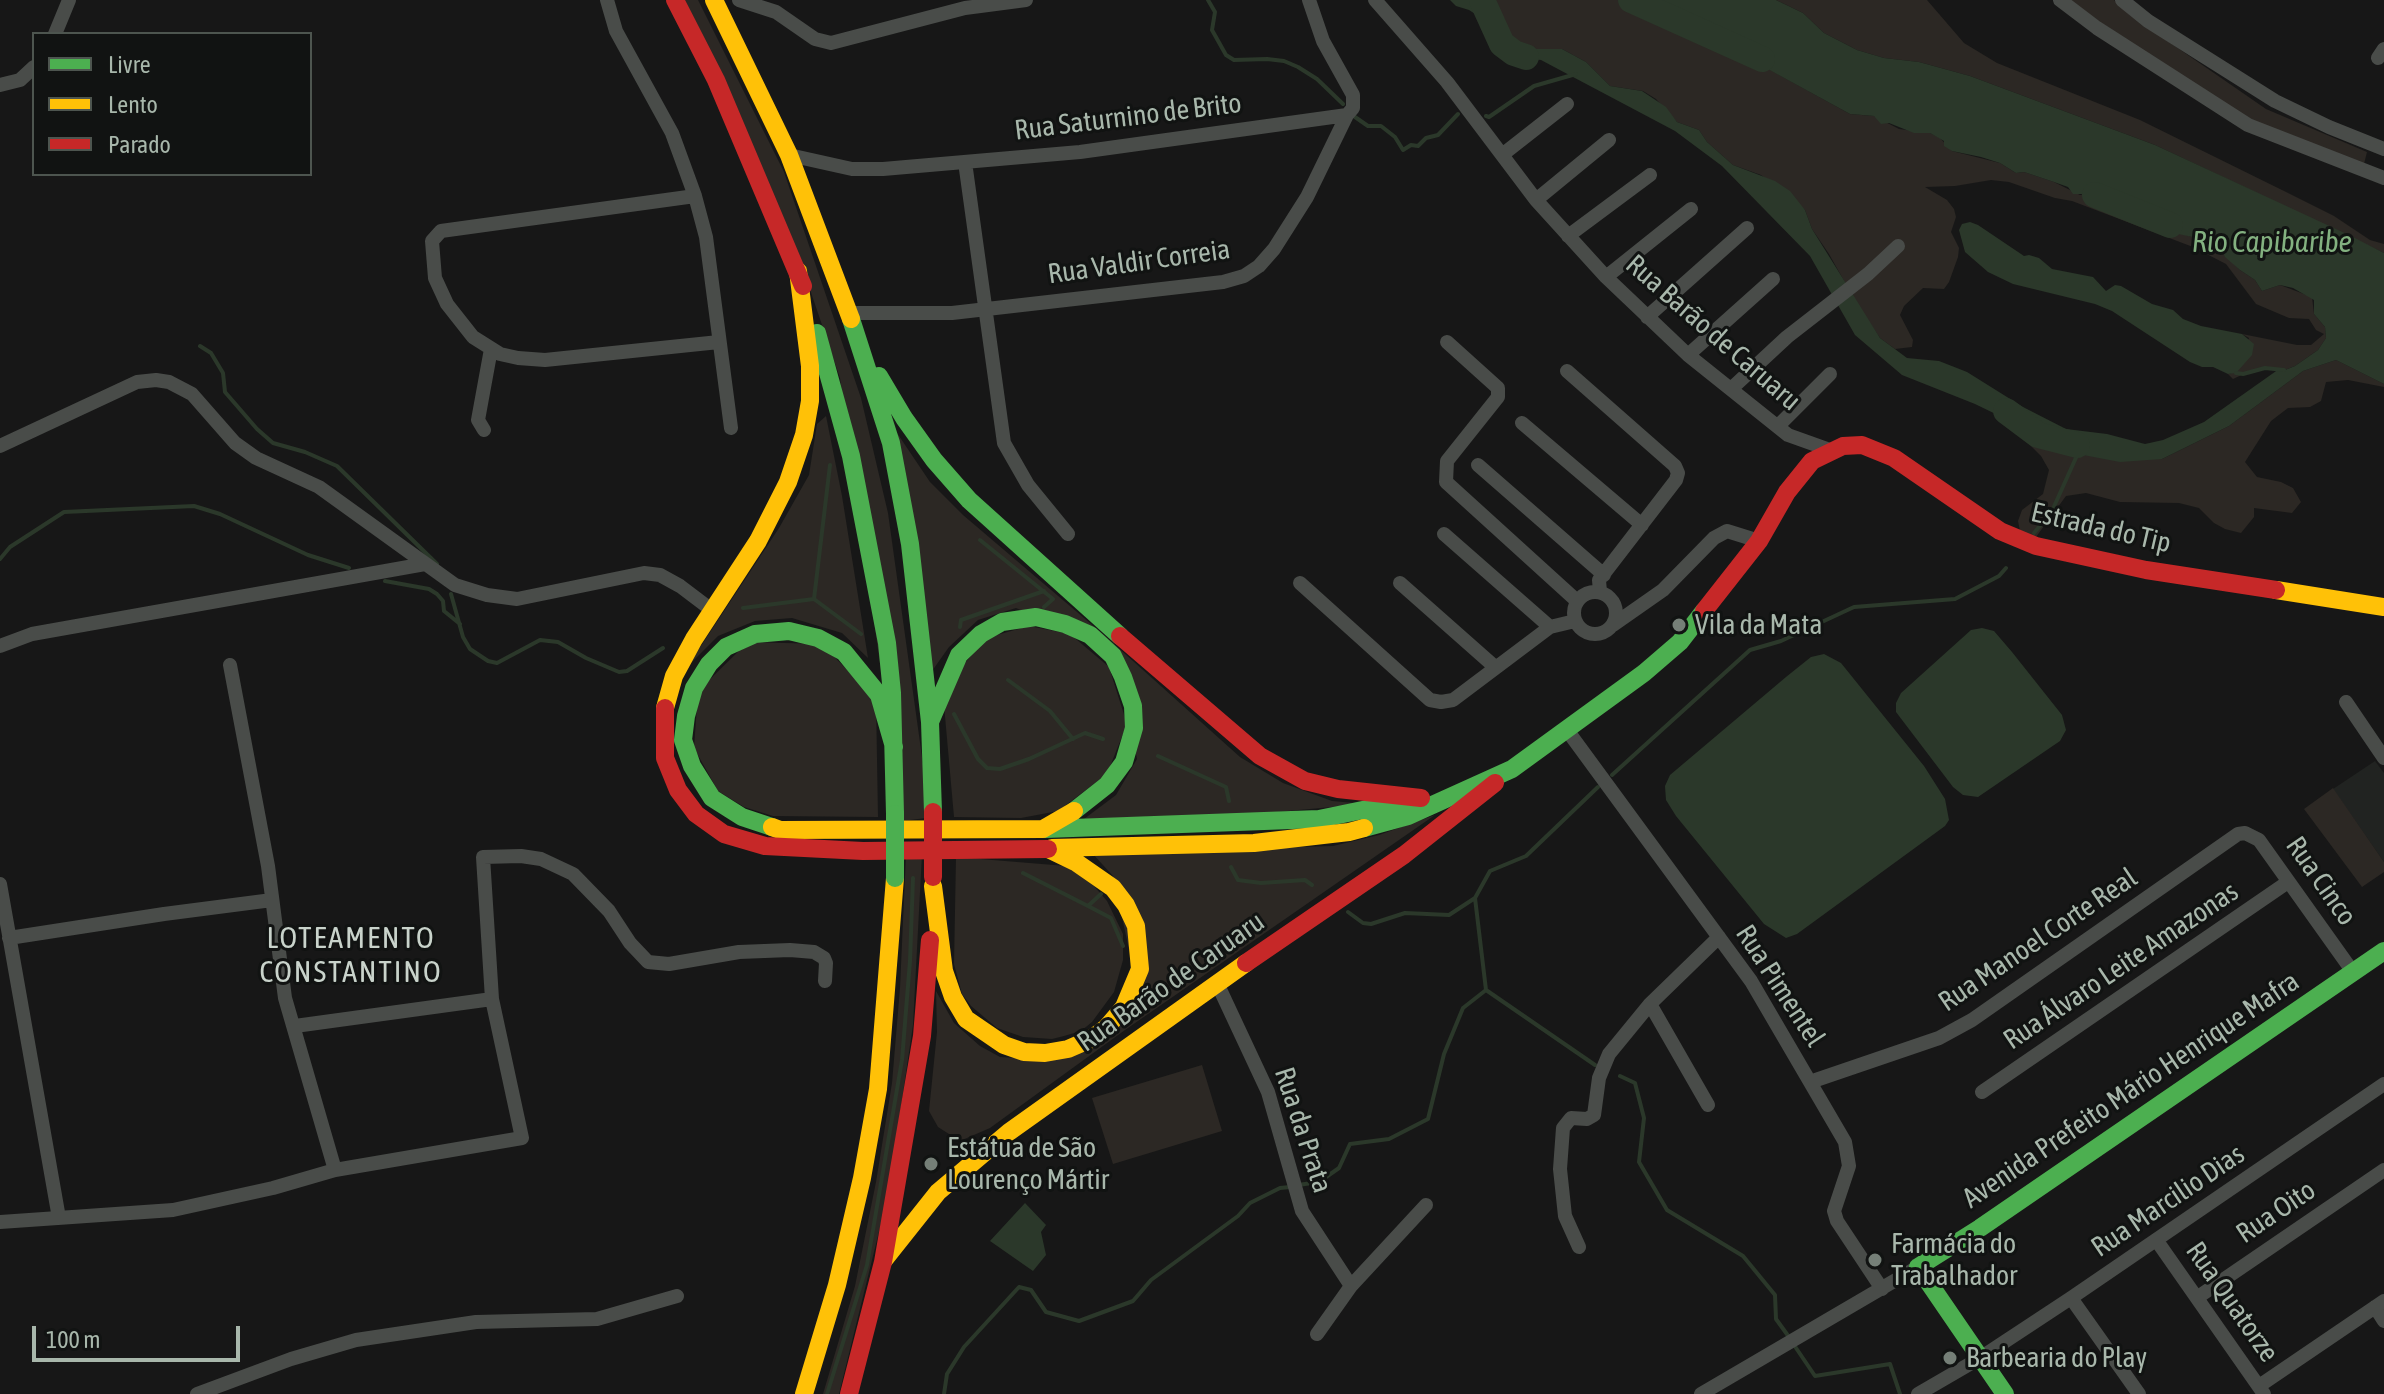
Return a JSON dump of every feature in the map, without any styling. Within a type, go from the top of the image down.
[{"type":"main road","points":[[675,0],[716,80],[798,271],[851,456],[887,643],[894,747],[895,878],[875,1104],[862,1178],[837,1285],[804,1394]]},
{"type":"main road","points":[[714,0],[789,155],[849,313],[891,443],[910,544],[930,722],[933,882],[922,1036],[883,1262],[849,1394]]},
{"type":"main road","name":"Rua Barão de Caruaru","points":[[798,271],[810,366],[810,401],[804,435],[788,482],[758,541],[674,676],[665,705],[665,758],[678,790],[696,814],[711,827],[765,846],[863,851],[1254,843],[1349,832],[1408,816],[1512,769]]},
{"type":"main road","points":[[857,340],[904,418],[934,460],[969,500],[1091,612],[1260,756],[1305,781],[1338,789],[1421,798]]},
{"type":"main road","name":"Estrada do Tip","points":[[1830,450],[1853,445],[1878,450],[2000,531],[2036,546],[2146,570],[2384,607]]},
{"type":"main road","name":"Rua Barão de Caruaru","points":[[883,1262],[938,1192],[1009,1132],[1217,983],[1404,855],[1512,769],[1644,673],[1680,642],[1759,541],[1787,492],[1812,461],[1830,450]]},
{"type":"main road","points":[[930,722],[959,655],[981,634],[1002,622],[1036,617],[1065,624],[1090,635],[1113,656],[1133,706],[1134,728],[1124,762],[1107,785],[1082,807],[1043,829]]},
{"type":"main road","points":[[894,747],[879,695],[865,675],[844,652],[818,638],[789,631],[755,634],[726,647],[709,664],[694,688],[683,740],[692,766],[712,798],[742,817],[780,830],[1043,829],[1319,819],[1421,798],[1536,753]]},
{"type":"main road","points":[[933,882],[944,971],[959,1010],[966,1019],[983,1033],[1014,1049],[1045,1053],[1068,1049],[1106,1028],[1124,1007],[1140,969],[1140,947],[1136,926],[1113,888],[1077,863],[1047,848]]},
{"type":"main road","name":"Avenida Prefeito Mário Henrique Mafra","points":[[1918,1267],[1980,1228],[2384,951]]},
{"type":"main road","points":[[1918,1267],[2005,1394]]},
{"type":"street","points":[[56,32],[69,0]]},
{"type":"street","points":[[607,0],[616,31],[672,133],[695,196],[706,237],[731,428]]},
{"type":"street","points":[[739,0],[776,12],[815,39],[831,43],[965,8],[1026,0]]},
{"type":"street","points":[[1309,0],[1323,41],[1353,95],[1353,108],[1347,115]]},
{"type":"street","name":"Rua Barão de Caruaru","points":[[1375,0],[1424,54],[1536,200],[1606,277],[1688,355],[1783,431],[1830,450]]},
{"type":"street","points":[[2060,0],[2097,28],[2248,125],[2384,178]]},
{"type":"street","points":[[2122,0],[2148,21],[2275,101],[2384,149]]},
{"type":"street","points":[[0,85],[20,80],[32,69]]},
{"type":"street","points":[[1502,155],[1567,104]]},
{"type":"street","name":"Rua Saturnino de Brito","points":[[789,155],[852,169],[965,162],[1093,150],[1347,115]]},
{"type":"street","name":"Rua Valdir Correia","points":[[849,313],[921,315],[1223,282],[1244,276],[1259,266],[1307,197],[1347,115]]},
{"type":"street","points":[[1536,200],[1609,140]]},
{"type":"street","points":[[965,162],[1004,443],[1015,467],[1068,534]]},
{"type":"street","points":[[1568,236],[1650,175]]},
{"type":"street","points":[[695,196],[462,227],[436,234],[431,249],[439,291],[473,337],[491,349],[518,358],[545,360],[719,342]]},
{"type":"street","points":[[1606,277],[1691,209]]},
{"type":"street","points":[[1647,317],[1747,228]]},
{"type":"street","points":[[1731,389],[1787,337],[1868,274],[1898,246]]},
{"type":"street","points":[[1688,355],[1773,279]]},
{"type":"street","points":[[1447,342],[1498,388],[1498,397],[1447,461],[1446,482],[1577,601]]},
{"type":"street","points":[[484,430],[478,420],[491,349]]},
{"type":"street","points":[[1567,371],[1675,466],[1678,473],[1676,480],[1599,580],[1600,592]]},
{"type":"street","points":[[1812,461],[1783,431],[1830,374]]},
{"type":"street","points":[[0,446],[137,382],[169,382],[192,394],[235,443],[256,458],[319,487],[455,585],[487,595],[517,599],[644,573],[660,575],[680,586],[713,611]]},
{"type":"street","points":[[1522,423],[1642,525]]},
{"type":"street","points":[[1478,465],[1604,575]]},
{"type":"street","points":[[1613,625],[1617,612],[1607,595],[1587,593],[1577,601],[1573,614],[1578,627],[1590,634],[1603,633],[1663,590],[1714,538],[1727,531],[1759,541]]},
{"type":"street","points":[[1444,534],[1550,627]]},
{"type":"street","points":[[0,646],[32,634],[425,564]]},
{"type":"street","points":[[1300,583],[1430,700],[1441,702],[1453,700],[1550,627],[1575,621]]},
{"type":"street","points":[[1400,583],[1495,667]]},
{"type":"street","points":[[1615,605],[1643,604]]},
{"type":"street","points":[[230,665],[272,900],[285,998],[335,1170]]},
{"type":"street","points":[[2346,702],[2384,758]]},
{"type":"street","name":"Rua Pimentel","points":[[1567,730],[1751,981],[1845,1142],[1849,1166],[1834,1211],[1837,1221],[1882,1289]]},
{"type":"street","name":"Rua Cinco","points":[[2238,834],[2245,833],[2259,840],[2353,972]]},
{"type":"street","name":"Rua Manoel Corte Real","points":[[1810,1082],[1939,1038],[1972,1020],[2238,834]]},
{"type":"street","points":[[0,1222],[173,1210],[273,1188],[335,1170],[522,1138],[492,999],[483,857],[541,859],[573,874],[609,911],[630,943],[648,962],[669,964],[739,952],[814,952],[826,963],[825,981]]},
{"type":"street","name":"Rua Álvaro Leite Amazonas","points":[[1982,1092],[2288,882]]},
{"type":"street","points":[[0,884],[59,1218]]},
{"type":"street","points":[[9,938],[272,900]]},
{"type":"street","points":[[1579,1247],[1565,1216],[1560,1169],[1561,1138],[1568,1119],[1587,1119],[1594,1115],[1602,1065],[1650,1004],[1719,937]]},
{"type":"street","name":"Rua da Prata","points":[[1217,983],[1268,1092],[1302,1211],[1351,1286]]},
{"type":"street","points":[[295,1026],[492,999]]},
{"type":"street","points":[[1650,1004],[1708,1105]]},
{"type":"street","name":"Rua Marcilio Dias","points":[[1918,1394],[1980,1358],[2157,1241],[2384,1084]]},
{"type":"street","name":"Rua Oito","points":[[2198,1297],[2384,1170]]},
{"type":"street","points":[[1317,1334],[1351,1286],[1426,1205]]},
{"type":"street","name":"Rua Quatorze","points":[[2157,1241],[2261,1390]]},
{"type":"street","name":"Avenida Prefeito Mário Henrique Mafra","points":[[1701,1394],[1918,1267]]},
{"type":"street","points":[[197,1394],[291,1359],[356,1340],[476,1322],[597,1319],[677,1296]]},
{"type":"street","points":[[2071,1298],[2139,1394]]},
{"type":"street","points":[[2261,1390],[2379,1304],[2384,1321]]},
{"type":"shaded area","points":[[685,0],[698,0],[784,172],[861,398],[888,513],[923,764],[926,818],[902,821],[840,378],[801,263]]},
{"type":"shaded area","points":[[1487,0],[1624,0],[1668,30],[1693,33],[1694,23],[1720,33],[1734,50],[1850,114],[1874,116],[1899,129],[1930,133],[1940,138],[1952,151],[2000,163],[2016,173],[2024,172],[2054,182],[2080,195],[2087,194],[2121,208],[2137,206],[2152,224],[2192,237],[2223,252],[2255,280],[2262,291],[2280,285],[2312,297],[2314,314],[2325,327],[2326,338],[2318,350],[2295,366],[2285,370],[2265,368],[2250,371],[2233,379],[2228,374],[2236,372],[2249,338],[2242,334],[2311,345],[2324,334],[2316,330],[2309,319],[2289,318],[2256,304],[2226,264],[2193,247],[2072,201],[2009,182],[1991,180],[1925,187],[1947,200],[1954,209],[1956,217],[1951,232],[1959,248],[1958,257],[1944,289],[1923,288],[1904,306],[1900,315],[1913,340],[1912,347],[1895,349],[1880,338],[1857,304],[1812,229],[1805,210],[1761,175],[1733,165],[1707,142],[1699,130],[1677,122],[1656,99],[1643,91],[1610,86],[1586,62],[1562,49],[1531,49],[1518,43],[1493,14]]},
{"type":"shaded area","points":[[1776,0],[1927,0],[1964,43],[1997,63],[2140,120],[2334,216],[2370,240],[2384,244],[2384,253],[2155,145],[1970,76],[1857,50],[1824,33],[1803,13]]},
{"type":"shaded area","points":[[2067,0],[2114,0],[2130,15],[2266,109],[2367,152],[2363,168],[2251,123]]},
{"type":"shaded area","points":[[2336,360],[2384,384],[2384,387],[2348,380],[2326,382],[2321,401],[2310,407],[2288,408],[2271,421],[2245,462],[2257,477],[2293,488],[2301,502],[2292,513],[2254,508],[2254,517],[2241,533],[2214,523],[2199,508],[2179,503],[2120,502],[2086,493],[2066,496],[2036,537],[2020,531],[2018,521],[2022,510],[2043,494],[2049,470],[2041,456],[2002,417],[2078,454],[2162,459],[2229,426],[2303,371]]},
{"type":"shaded area","points":[[826,416],[868,658],[842,633],[792,618],[755,621],[718,636],[687,667],[779,528],[809,475],[817,424]]},
{"type":"shaded area","points":[[893,427],[930,482],[963,515],[1240,757],[1283,783],[1332,801],[1366,804],[1265,813],[1084,819],[1116,795],[1137,759],[1115,650],[1016,608],[978,620],[949,647],[932,671]]},
{"type":"shaded area","points":[[1029,626],[1070,634],[1109,667],[1127,724],[1107,774],[1058,811],[1021,818],[954,817],[944,705],[954,676],[986,638]]},
{"type":"shaded area","points":[[748,642],[822,644],[876,700],[878,817],[773,816],[744,807],[718,791],[694,748],[698,691]]},
{"type":"shaded area","points":[[2375,761],[2384,773],[2384,862],[2333,789]]},
{"type":"shaded area","points":[[2333,788],[2384,862],[2384,872],[2362,887],[2304,809]]},
{"type":"shaded area","points":[[1435,815],[1125,1030],[990,1128],[960,1141],[938,1127],[929,1111],[937,1032],[936,991],[954,1023],[980,1046],[1000,1057],[1051,1060],[1138,991],[1113,876],[1092,853],[1333,846],[1379,835]]},
{"type":"shaded area","points":[[906,854],[922,854],[913,1025],[888,1195],[839,1394],[823,1394],[855,1286],[892,1083]]},
{"type":"shaded area","points":[[956,857],[1066,866],[1094,886],[1107,901],[1123,934],[1123,960],[1114,992],[1092,1022],[1081,1031],[1052,1039],[1023,1037],[997,1028],[962,994],[954,964]]},
{"type":"shaded area","points":[[1202,1065],[1222,1131],[1113,1164],[1092,1098]]},
{"type":"water","name":"Rio Capibaribe","points":[[1450,0],[1487,0],[1493,14],[1518,43],[1531,49],[1562,49],[1586,62],[1610,86],[1642,91],[1666,107],[1677,122],[1699,130],[1707,142],[1733,165],[1775,181],[1790,191],[1805,210],[1812,229],[1880,338],[1907,358],[1939,361],[1967,372],[2066,429],[2107,434],[2145,444],[2163,440],[2204,422],[2279,369],[2295,366],[2318,350],[2326,338],[2325,327],[2314,314],[2314,300],[2293,288],[2280,285],[2262,291],[2255,280],[2225,257],[2223,252],[2217,248],[2210,249],[2192,237],[2165,231],[2162,226],[2142,221],[2137,206],[2110,209],[2087,194],[2073,194],[2068,187],[2024,172],[2016,173],[2000,163],[1981,157],[1952,151],[1944,146],[1944,141],[1930,133],[1914,133],[1889,123],[1881,124],[1874,116],[1850,114],[1733,50],[1720,33],[1694,23],[1693,33],[1668,30],[1624,0],[1776,0],[1803,13],[1824,33],[1857,50],[1970,76],[2155,145],[2351,236],[2384,253],[2384,384],[2336,360],[2303,371],[2229,426],[2162,459],[2120,462],[2078,454],[1975,404],[1902,375],[1855,335],[1810,256],[1722,166],[1675,131],[1541,60],[1517,57],[1500,42],[1491,24]]},
{"type":"water","points":[[1970,222],[2024,256],[2039,258],[2052,269],[2093,277],[2106,291],[2115,285],[2121,286],[2152,304],[2173,310],[2183,319],[2242,334],[2254,344],[2252,355],[2236,373],[2202,367],[2112,311],[2013,284],[1988,272],[1965,252],[1959,230],[1962,224]]},
{"type":"water","points":[[1982,628],[1994,631],[2012,652],[2062,715],[2066,730],[2060,741],[1978,797],[1963,795],[1953,787],[1896,712],[1896,703],[1901,693],[1971,630]]},
{"type":"water","points":[[1824,654],[1841,663],[1924,766],[1945,799],[1949,820],[1797,934],[1786,938],[1764,924],[1676,816],[1666,800],[1665,786],[1670,775],[1786,677],[1811,657]]},
{"type":"water","points":[[1025,1203],[1046,1225],[1041,1232],[1046,1255],[1033,1271],[990,1241]]},
{"type":"waterway","points":[[1208,0],[1215,12],[1212,30],[1226,55],[1234,60],[1284,61],[1317,79],[1343,104]]},
{"type":"waterway","points":[[1482,0],[1502,44],[1526,57]]},
{"type":"waterway","name":"Rio Capibaribe","points":[[1631,0],[1762,59]]},
{"type":"waterway","points":[[1486,116],[1489,117],[1534,86],[1576,74]]},
{"type":"waterway","points":[[1355,117],[1368,126],[1381,126],[1395,137],[1403,150],[1438,135],[1458,114]]},
{"type":"waterway","name":"Rio Capibaribe","points":[[2095,195],[2170,225]]},
{"type":"waterway","points":[[200,346],[211,353],[223,373],[225,392],[257,429],[273,443],[337,466],[437,564]]},
{"type":"waterway","points":[[2236,373],[2265,368],[2284,370]]},
{"type":"waterway","points":[[2006,411],[2038,435],[2077,445]]},
{"type":"waterway","points":[[2034,533],[2052,511],[2079,451]]},
{"type":"waterway","points":[[814,599],[830,465]]},
{"type":"waterway","points":[[0,559],[10,547],[64,512],[194,506],[220,514],[308,555],[349,568]]},
{"type":"waterway","points":[[980,540],[1053,599],[1044,607]]},
{"type":"waterway","points":[[1612,775],[1750,650],[1781,641],[1854,607],[1955,599],[1999,576],[2006,568]]},
{"type":"waterway","points":[[385,581],[429,589],[443,601],[444,611],[460,624]]},
{"type":"waterway","points":[[960,627],[961,620],[1044,591]]},
{"type":"waterway","points":[[451,594],[463,637],[470,649],[488,661],[497,663],[540,640],[558,642],[619,672],[627,671],[663,648]]},
{"type":"waterway","points":[[743,608],[814,599],[861,634]]},
{"type":"waterway","points":[[1008,680],[1050,711],[1073,739]]},
{"type":"waterway","points":[[954,714],[978,759],[987,768],[1000,769],[1029,759],[1085,733],[1103,739]]},
{"type":"waterway","points":[[1158,756],[1226,787],[1229,801]]},
{"type":"waterway","points":[[1298,1185],[1319,1182],[1339,1168],[1350,1144],[1389,1139],[1428,1119],[1444,1054],[1463,1008],[1486,990],[1475,898],[1490,871],[1526,856],[1598,787]]},
{"type":"waterway","points":[[1231,867],[1238,880],[1261,883],[1305,880],[1312,885]]},
{"type":"waterway","points":[[1023,873],[1088,906],[1101,894]]},
{"type":"waterway","points":[[827,1394],[867,1265],[902,1060],[913,878]]},
{"type":"waterway","points":[[1348,912],[1363,923],[1371,924],[1405,913],[1449,915],[1475,898]]},
{"type":"waterway","points":[[1088,906],[1111,918],[1123,946]]},
{"type":"waterway","points":[[1486,990],[1595,1065]]},
{"type":"waterway","points":[[1620,1076],[1635,1083],[1644,1118],[1639,1162],[1667,1210],[1743,1256],[1775,1295],[1776,1319],[1789,1337]]},
{"type":"waterway","points":[[944,1394],[947,1374],[964,1347],[1019,1287],[1031,1290],[1046,1312],[1079,1321],[1133,1301],[1151,1280],[1238,1216],[1250,1203],[1280,1188],[1290,1187]]},
{"type":"waterway","points":[[1794,1345],[1815,1376],[1890,1364],[1900,1394]]},
{"type":"traffic: fast","points":[[851,319],[891,443],[910,544],[930,722],[933,812]]},
{"type":"traffic: fast","points":[[817,333],[851,456],[887,643],[892,693],[895,814]]},
{"type":"traffic: fast","points":[[879,376],[934,460],[969,500],[1120,636]]},
{"type":"traffic: fast","points":[[1364,828],[1408,816],[1512,769],[1644,673],[1680,642],[1704,611]]},
{"type":"traffic: fast","points":[[930,722],[959,655],[981,634],[1002,622],[1036,617],[1065,624],[1090,635],[1113,656],[1123,677],[1133,706],[1134,728],[1124,762],[1107,785],[1074,811]]},
{"type":"traffic: fast","points":[[772,827],[742,817],[712,798],[692,766],[683,740],[694,688],[709,664],[726,647],[755,634],[789,631],[818,638],[844,652],[879,695],[894,747]]},
{"type":"traffic: fast","points":[[1045,829],[1319,819],[1406,801]]},
{"type":"traffic: fast","points":[[895,814],[895,878]]},
{"type":"traffic: fast","points":[[2005,1394],[1918,1267],[1980,1228],[2384,951]]},
{"type":"traffic: slow","points":[[714,0],[789,155],[851,319]]},
{"type":"traffic: slow","points":[[665,708],[674,676],[694,639],[758,541],[788,482],[804,435],[810,401],[810,366],[798,271]]},
{"type":"traffic: slow","points":[[2276,590],[2384,607]]},
{"type":"traffic: slow","points":[[772,827],[780,830],[1043,829],[1074,811]]},
{"type":"traffic: slow","points":[[1052,848],[1254,843],[1364,828]]},
{"type":"traffic: slow","points":[[933,886],[944,971],[953,997],[966,1019],[1004,1045],[1024,1052],[1045,1053],[1068,1049],[1106,1028],[1124,1007],[1140,969],[1136,926],[1113,888],[1077,863],[1048,849]]},
{"type":"traffic: slow","points":[[804,1394],[837,1285],[862,1178],[878,1089],[895,878]]},
{"type":"traffic: slow","points":[[884,1260],[938,1192],[1009,1132],[1246,963]]},
{"type":"traffic: jam","points":[[675,0],[716,80],[803,286]]},
{"type":"traffic: jam","points":[[1704,611],[1759,541],[1787,492],[1812,461],[1843,446],[1862,445],[1894,458],[2000,531],[2036,546],[2146,570],[2276,590]]},
{"type":"traffic: jam","points":[[1120,636],[1260,756],[1305,781],[1338,789],[1421,798]]},
{"type":"traffic: jam","points":[[665,708],[665,758],[678,790],[696,814],[724,834],[765,846],[863,851],[1048,849]]},
{"type":"traffic: jam","points":[[1246,963],[1404,855],[1495,783]]},
{"type":"traffic: jam","points":[[933,812],[933,877]]},
{"type":"traffic: jam","points":[[849,1394],[883,1262],[922,1036],[930,940]]},
{"type":"place","name":"Vila da Mata","points":[[1679,625]]},
{"type":"place","name":"Estátua de São Lourenço Mártir","points":[[931,1164]]},
{"type":"place","name":"Farmácia do Trabalhador","points":[[1875,1260]]},
{"type":"place","name":"Barbearia do Play","points":[[1950,1358]]},
{"type":"district","name":"LOTEAMENTO CONSTANTINO","points":[[351,956]]}]
